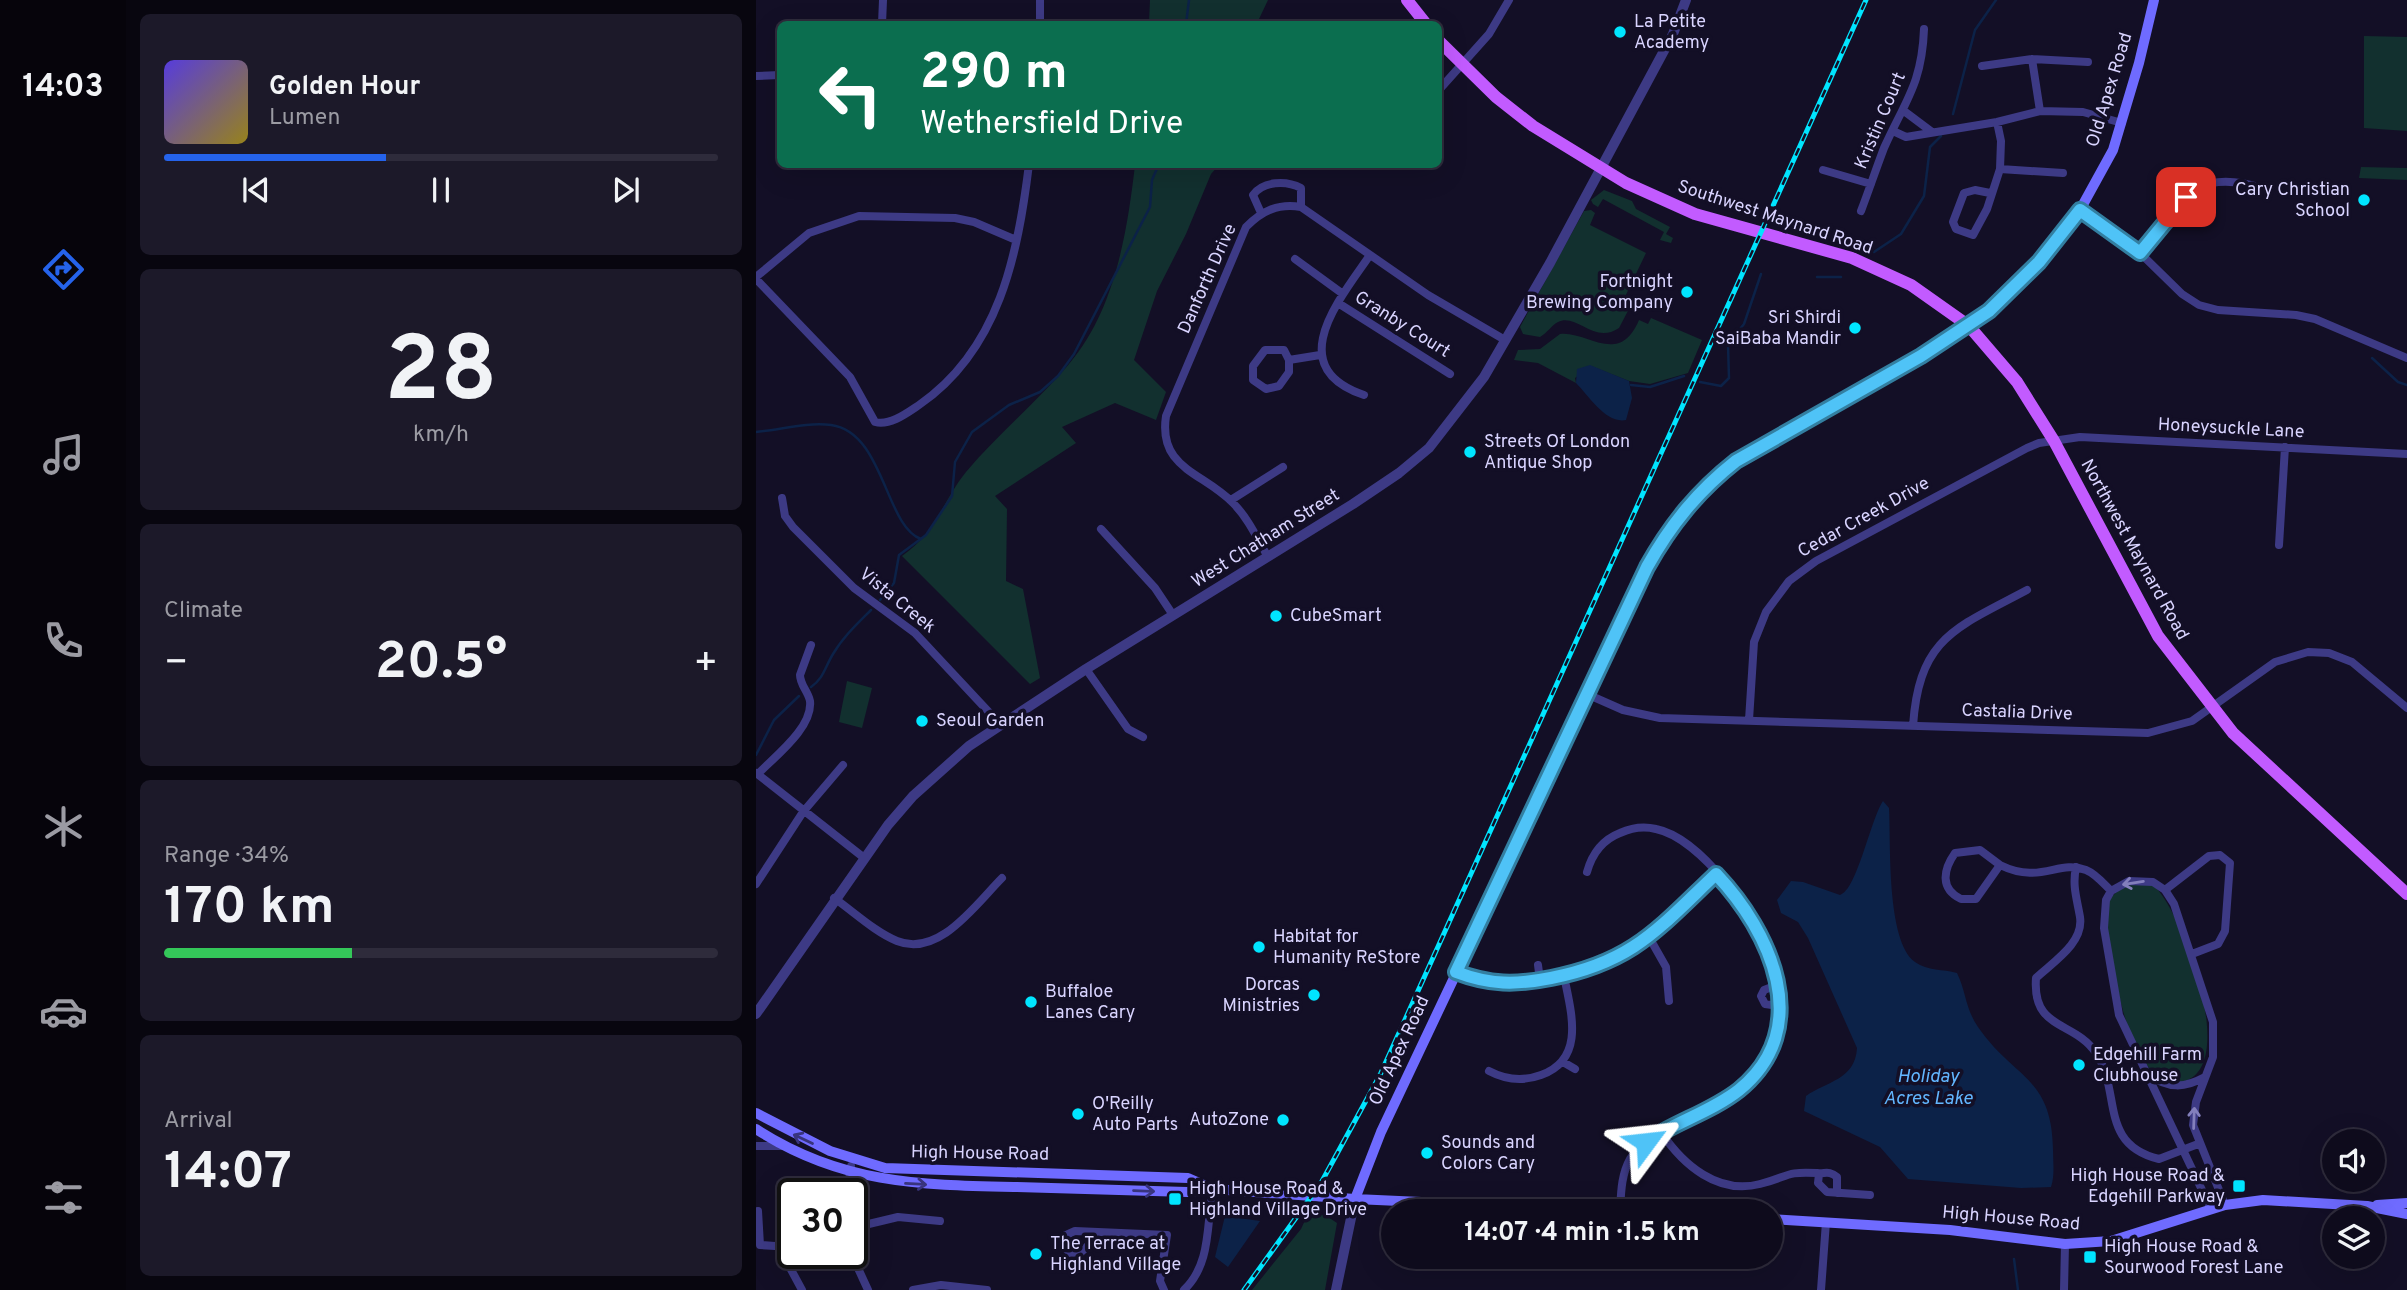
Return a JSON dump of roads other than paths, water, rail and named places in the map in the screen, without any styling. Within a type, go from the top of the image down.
[{"type":"main road","points":[[1407,0],[1424,21]]},
{"type":"main road","name":"Old Apex Road","points":[[1355,1199],[1381,1132],[1647,567],[1695,497],[1736,461],[1969,326],[2011,292],[2080,210],[2113,150],[2154,0]]},
{"type":"main road","name":"Southwest Maynard Road","points":[[1442,44],[1461,65],[1533,127],[1655,197],[1695,214],[1852,258],[1911,285],[1969,326]]},
{"type":"main road","name":"Northwest Maynard Road","points":[[1969,326],[2017,382],[2054,441],[2158,636],[2212,708],[2233,733],[2407,894]]},
{"type":"main road","name":"High House Road","points":[[756,1113],[806,1140],[853,1159],[885,1168],[1188,1178],[1213,1189]]},
{"type":"main road","name":"High House Road","points":[[756,1129],[782,1146],[849,1172],[914,1184],[1187,1192],[1213,1189],[1381,1200]]},
{"type":"main road","name":"High House Road","points":[[1783,1220],[1950,1230],[2066,1244],[2111,1241],[2225,1205],[2263,1200],[2367,1206],[2407,1203]]},
{"type":"main road","name":"High House Road","points":[[2385,1210],[2407,1214]]},
{"type":"street","points":[[882,21],[883,0]]},
{"type":"street","points":[[1040,0],[1040,21]]},
{"type":"street","points":[[1442,86],[1489,34],[1509,0]]},
{"type":"street","name":"West Chatham Street","points":[[756,1014],[863,857],[912,796],[956,755],[1086,669],[1399,473],[1429,448],[1460,412],[1550,263],[1673,33],[1686,0]]},
{"type":"street","name":"Kristin Court","points":[[1861,211],[1920,67],[1924,29]]},
{"type":"street","points":[[2032,59],[2040,111]]},
{"type":"street","points":[[1982,66],[2032,59],[2088,62]]},
{"type":"street","points":[[756,76],[777,75]]},
{"type":"street","points":[[1904,111],[1932,132]]},
{"type":"street","points":[[1893,131],[1906,137],[1997,122],[2040,111],[2083,112],[2122,123]]},
{"type":"street","points":[[1990,193],[1975,190],[1962,196],[1953,222],[1956,229],[1969,236],[1976,233],[1987,209],[2000,169],[2001,141],[1997,122]]},
{"type":"street","points":[[1016,240],[974,222],[955,218],[859,216],[820,228],[800,239],[756,278],[850,377],[859,389],[870,416],[881,424],[906,413],[928,398],[947,382],[978,345],[999,307],[1016,240],[1028,168]]},
{"type":"street","points":[[2000,169],[2063,173]]},
{"type":"street","points":[[1823,170],[1871,184]]},
{"type":"street","points":[[2140,253],[2186,197],[2201,185],[2228,179],[2262,188]]},
{"type":"street","points":[[1261,213],[1253,195],[1261,187],[1287,182],[1301,188],[1301,207],[1428,296],[1505,340]]},
{"type":"street","name":"Danforth Drive","points":[[1268,557],[1242,513],[1231,500],[1176,461],[1166,442],[1164,428],[1166,416],[1246,227],[1261,213],[1279,206],[1301,207]]},
{"type":"street","points":[[2080,210],[2140,253],[2182,294],[2199,305],[2218,310],[2315,319],[2407,358]]},
{"type":"street","points":[[1364,395],[1335,382],[1320,355],[1322,337],[1338,303],[1370,255]]},
{"type":"street","points":[[1295,259],[1343,294]]},
{"type":"street","name":"Granby Court","points":[[1338,303],[1450,374]]},
{"type":"street","points":[[1265,350],[1283,351],[1289,360],[1289,372],[1279,386],[1266,389],[1253,380],[1253,366],[1265,350]]},
{"type":"street","points":[[1289,360],[1320,355]]},
{"type":"street","name":"Honeysuckle Lane","points":[[2054,441],[2080,437],[2407,454]]},
{"type":"street","name":"Cedar Creek Drive","points":[[1749,720],[1754,642],[1766,612],[1789,581],[1830,553],[2027,449],[2054,441]]},
{"type":"street","points":[[2279,545],[2285,447]]},
{"type":"street","points":[[1231,500],[1283,467]]},
{"type":"street","name":"Vista Creek","points":[[782,498],[785,516],[793,527],[854,588],[915,633],[1000,724]]},
{"type":"street","points":[[1101,529],[1155,588],[1173,615]]},
{"type":"street","points":[[1913,726],[1917,684],[1929,657],[1941,642],[1969,621],[2027,590]]},
{"type":"street","points":[[811,645],[800,675],[810,699],[808,714],[800,729],[757,774],[863,857]]},
{"type":"street","name":"Castalia Drive","points":[[1589,695],[1623,710],[1651,716],[2148,733],[2184,724],[2212,708],[2275,662],[2295,653],[2317,651],[2352,662],[2407,708]]},
{"type":"street","points":[[1086,669],[1128,729],[1143,737]]},
{"type":"street","points":[[756,884],[803,812],[843,765]]},
{"type":"street","points":[[1587,872],[1591,856],[1611,837],[1647,827],[1667,832],[1716,874],[1738,898],[1758,930],[1772,960],[1777,985],[1778,1026],[1771,1046],[1752,1077],[1727,1098],[1661,1132],[1641,1146],[1630,1160],[1624,1174],[1620,1199]]},
{"type":"street","points":[[2000,865],[1976,899],[1955,896],[1945,881],[1950,860],[1955,853],[1980,849],[2000,865],[2030,875],[2076,867],[2093,873],[2111,891]]},
{"type":"street","points":[[2165,890],[2209,856],[2220,855],[2230,863],[2225,931],[2218,944],[2192,954]]},
{"type":"street","points":[[2076,867],[2073,888],[2080,918],[2079,934],[2036,978],[2035,997],[2047,1018],[2083,1040],[2097,1055],[2105,1072],[2113,1115],[2135,1150],[2159,1159],[2199,1144]]},
{"type":"street","points":[[1456,972],[1498,984],[1564,976],[1615,960],[1649,937],[1716,874]]},
{"type":"street","points":[[834,898],[897,941],[924,944],[948,931],[1002,878]]},
{"type":"street","points":[[2211,1209],[2123,1025],[2116,1001],[2103,918],[2111,891],[2120,885],[2140,880],[2153,882],[2165,890],[2174,904],[2210,1008],[2214,1035],[2213,1057],[2193,1115],[2199,1144],[2225,1205]]},
{"type":"street","points":[[1649,937],[1666,967],[1669,1001]]},
{"type":"street","points":[[1538,965],[1540,980]]},
{"type":"street","points":[[1489,1072],[1503,1078],[1521,1080],[1545,1074],[1563,1062],[1571,1046],[1573,1028],[1564,976]]},
{"type":"street","points":[[1777,985],[1764,990],[1761,996],[1765,1004],[1779,1006]]},
{"type":"street","points":[[1563,1062],[1575,1069]]},
{"type":"street","points":[[2148,1075],[2161,1083],[2177,1087],[2205,1076]]},
{"type":"street","points":[[1661,1132],[1674,1149],[1702,1175],[1716,1183],[1752,1186],[1794,1171],[1835,1174],[1837,1193]]},
{"type":"street","points":[[756,1146],[782,1146]]},
{"type":"street","points":[[848,1178],[853,1159]]},
{"type":"street","points":[[1819,1174],[1818,1183],[1823,1190],[1870,1195]]},
{"type":"street","points":[[1184,1290],[1196,1275],[1204,1256],[1213,1189]]},
{"type":"street","name":"Old Apex Road","points":[[1336,1290],[1355,1199]]},
{"type":"street","points":[[758,1211],[760,1245],[777,1245]]},
{"type":"street","points":[[868,1224],[898,1217],[940,1221]]},
{"type":"street","points":[[1821,1290],[1826,1222]]},
{"type":"street","points":[[1093,1233],[1167,1235],[1160,1281],[1164,1290]]},
{"type":"street","points":[[2064,1290],[2066,1244]]},
{"type":"street","points":[[791,1269],[802,1290]]},
{"type":"street","points":[[858,1269],[868,1290]]},
{"type":"street","points":[[913,1290],[941,1285],[987,1290]]},
{"type":"water","points":[[1590,365],[1629,381],[1632,398],[1626,420],[1612,418],[1605,413],[1576,383],[1577,369]]},
{"type":"water","name":"Holiday Acres Lake","points":[[1883,801],[1889,808],[1890,866],[1895,913],[1906,951],[1920,965],[1957,973],[1970,1013],[1978,1027],[2038,1092],[2046,1107],[2051,1126],[2054,1168],[2051,1187],[2021,1188],[1908,1179],[1880,1147],[1804,1111],[1806,1096],[1846,1073],[1855,1059],[1857,1048],[1808,938],[1798,922],[1781,913],[1777,900],[1791,881],[1803,882],[1840,895],[1846,890],[1858,868]]},
{"type":"water","points":[[1225,1216],[1260,1221],[1228,1267],[1215,1257]]},
{"type":"waterway","points":[[1186,21],[1189,0]]},
{"type":"waterway","points":[[1953,114],[1975,30],[1996,0]]},
{"type":"waterway","points":[[1874,252],[1901,234],[1924,196],[1930,147],[1941,136]]},
{"type":"waterway","points":[[880,600],[894,583],[899,555],[926,535],[952,496],[955,462],[972,432],[1009,405],[1040,392],[1058,376],[1074,354],[1150,207],[1152,180],[1157,168]]},
{"type":"waterway","points":[[1700,382],[1721,386],[1729,378],[1728,344],[1744,324],[1761,274]]},
{"type":"waterway","points":[[1817,277],[1841,277]]},
{"type":"waterway","points":[[2372,358],[2398,382],[2407,385]]},
{"type":"waterway","points":[[1631,385],[1650,387],[1684,376]]},
{"type":"waterway","points":[[756,432],[822,424],[849,431],[873,461],[899,517],[909,531],[921,539]]},
{"type":"waterway","points":[[811,687],[822,676],[841,642],[871,610]]},
{"type":"waterway","points":[[756,755],[774,720],[799,696]]},
{"type":"waterway","points":[[2014,1259],[2018,1290]]},
{"type":"railway","points":[[1244,1290],[1321,1183],[1380,1075],[1866,0]]},
{"type":"place","name":"La Petite Academy","points":[[1620,32]]},
{"type":"place","name":"Cary Christian School","points":[[2364,200]]},
{"type":"place","name":"Fortnight Brewing Company","points":[[1687,292]]},
{"type":"place","name":"Sri Shirdi SaiBaba Mandir","points":[[1855,328]]},
{"type":"place","name":"Streets Of London Antique Shop","points":[[1470,452]]},
{"type":"place","name":"CubeSmart","points":[[1276,616]]},
{"type":"place","name":"Seoul Garden","points":[[922,721]]},
{"type":"place","name":"Habitat for Humanity ReStore","points":[[1259,947]]},
{"type":"place","name":"Dorcas Ministries","points":[[1314,995]]},
{"type":"place","name":"Buffaloe Lanes Cary","points":[[1031,1002]]},
{"type":"place","name":"Edgehill Farm Clubhouse","points":[[2079,1065]]},
{"type":"place","name":"O'Reilly Auto Parts","points":[[1078,1114]]},
{"type":"place","name":"AutoZone","points":[[1283,1120]]},
{"type":"place","name":"Sounds and Colors Cary","points":[[1427,1153]]},
{"type":"place","name":"High House Road & Edgehill Parkway","points":[[2239,1186]]},
{"type":"place","name":"High House Road & Highland Village Drive","points":[[1175,1199]]},
{"type":"place","name":"The Terrace at Highland Village","points":[[1036,1254]]},
{"type":"place","name":"High House Road & Sourwood Forest Lane","points":[[2090,1257]]}]
